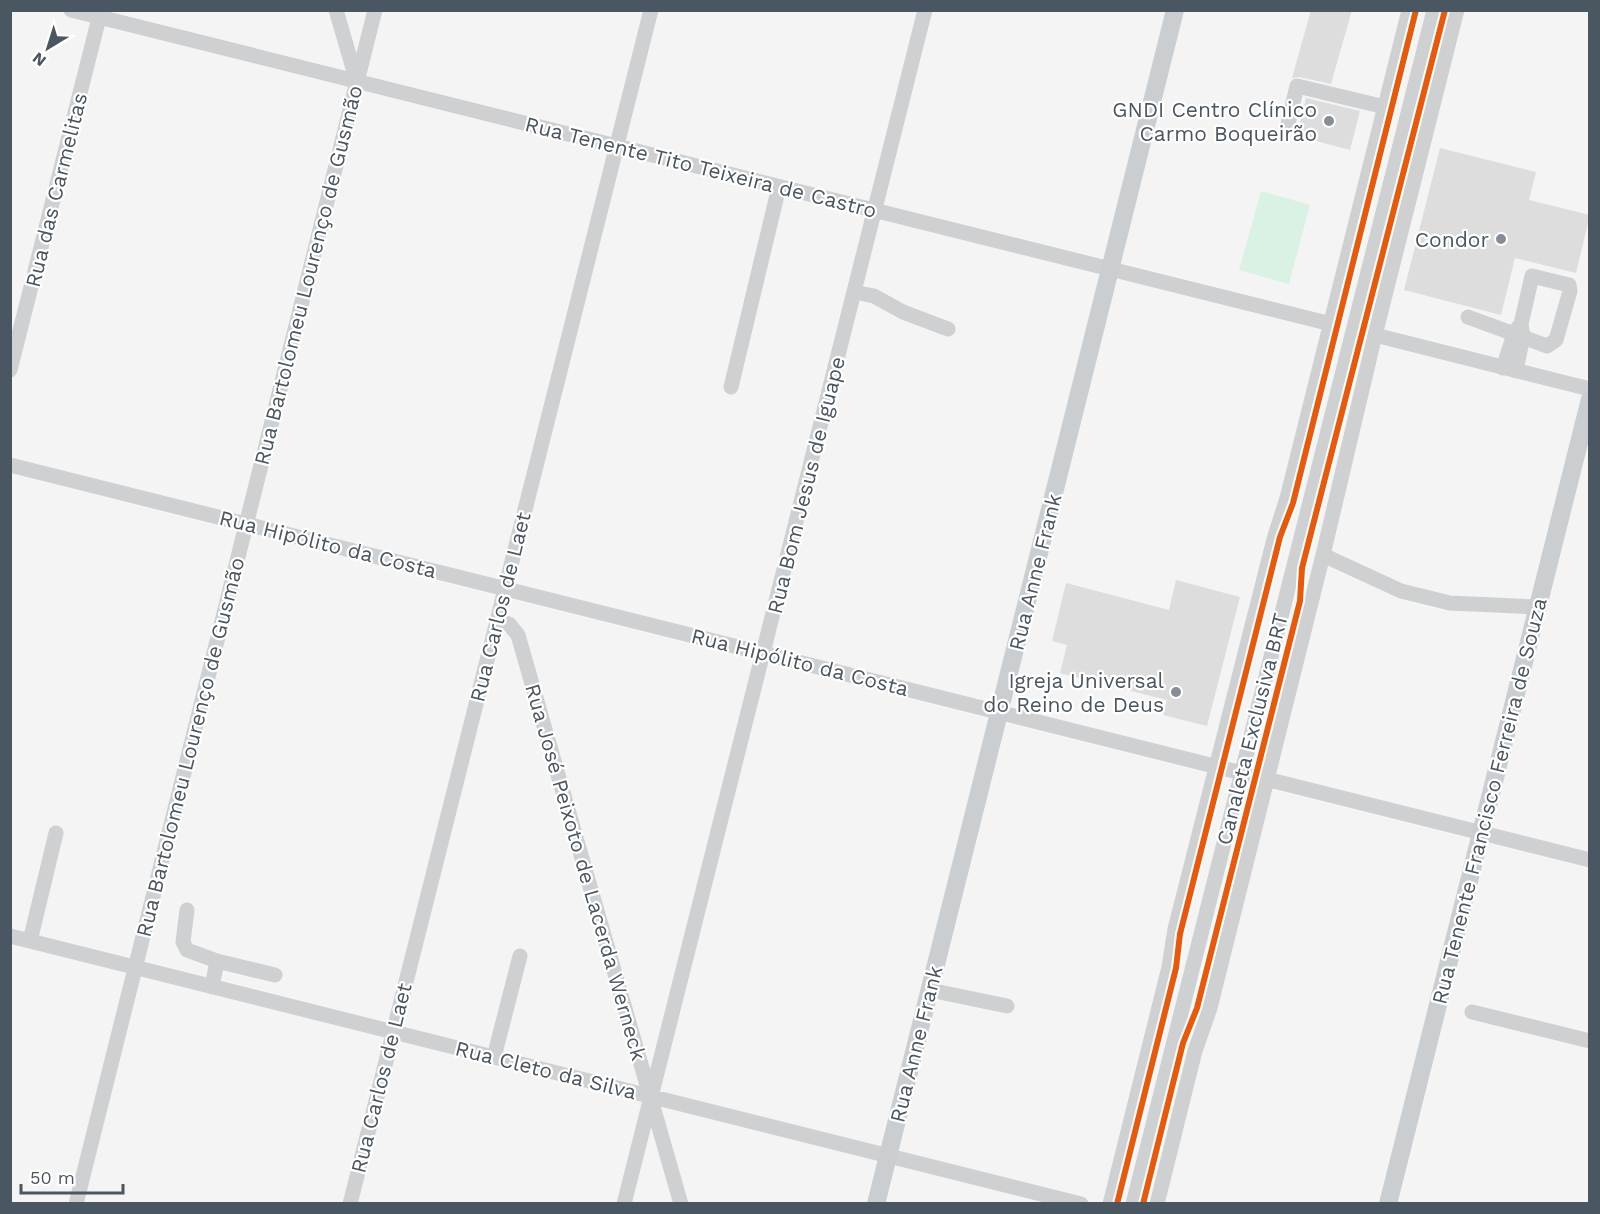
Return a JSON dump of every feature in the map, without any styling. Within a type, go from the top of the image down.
[{"type":"main road","name":"Rua Anne Frank","points":[[876,1203],[1175,10]]},
{"type":"main road","name":"Rua Tenente Francisco Ferreira de Souza","points":[[1388,1203],[1590,399]]},
{"type":"street","name":"Rua Tenente Tito Teixeira de Castro","points":[[71,10],[100,14],[357,82],[1330,324]]},
{"type":"street","points":[[336,10],[357,82]]},
{"type":"street","name":"Rua Bartolomeu Lourenço de Gusmão","points":[[76,1203],[375,10]]},
{"type":"street","name":"Rua Carlos de Laet","points":[[350,1203],[651,10]]},
{"type":"street","name":"Rua Bom Jesus de Iguape","points":[[624,1203],[925,10]]},
{"type":"street","points":[[1110,1203],[1169,967],[1175,929],[1409,10]]},
{"type":"street","name":"Canaleta Exclusiva BRT","points":[[1133,1203],[1434,10]]},
{"type":"street","points":[[1157,1203],[1195,1051],[1210,1008],[1457,10]]},
{"type":"street","name":"Rua das Carmelitas","points":[[10,370],[100,14]]},
{"type":"street","points":[[1288,124],[1297,86],[1384,107]]},
{"type":"street","points":[[731,387],[779,187]]},
{"type":"street","points":[[854,292],[874,296],[912,316],[948,329]]},
{"type":"street","points":[[1468,317],[1519,331],[1510,369]]},
{"type":"street","points":[[1375,335],[1590,389]]},
{"type":"street","name":"Rua Hipólito da Costa","points":[[10,465],[1590,860]]},
{"type":"street","points":[[1323,555],[1401,591],[1450,603],[1538,607]]},
{"type":"street","name":"Rua José Peixoto de Lacerda Werneck","points":[[497,620],[508,624],[518,635],[681,1203]]},
{"type":"street","points":[[30,941],[56,833]]},
{"type":"street","points":[[187,910],[183,942],[187,950],[217,961],[274,975]]},
{"type":"street","name":"Rua Cleto da Silva","points":[[10,936],[1081,1203]]},
{"type":"street","points":[[494,1057],[520,956]]},
{"type":"street","points":[[212,987],[217,961]]},
{"type":"street","points":[[930,990],[1007,1006]]},
{"type":"street","points":[[1473,1012],[1590,1041]]},
{"type":"green space","points":[[1261,191],[1310,205],[1289,284],[1239,270]]},
{"type":"building","points":[[1311,10],[1352,10],[1331,84],[1299,77],[1292,78]]},
{"type":"building","name":"GNDI Centro Clínico Carmo Boqueirão","points":[[1306,98],[1360,111],[1350,150],[1297,136]]},
{"type":"building","name":"Condor","points":[[1440,148],[1536,172],[1529,200],[1590,215],[1576,273],[1515,258],[1501,315],[1404,290]]},
{"type":"building","points":[[1176,580],[1240,597],[1207,726],[1163,715],[1167,700],[1060,673],[1067,645],[1052,641],[1066,583],[1169,610]]},
{"type":"cycle path","points":[[1117,1204],[1176,968],[1180,934],[1280,537],[1293,503],[1416,10]]},
{"type":"cycle path","points":[[1143,1204],[1183,1043],[1197,1008],[1300,601],[1302,568],[1445,10]]},
{"type":"place","name":"GNDI Centro Clínico Carmo Boqueirão","points":[[1329,121]]},
{"type":"place","name":"Condor","points":[[1501,239]]},
{"type":"place","name":"Igreja Universal do Reino de Deus","points":[[1176,692]]}]
